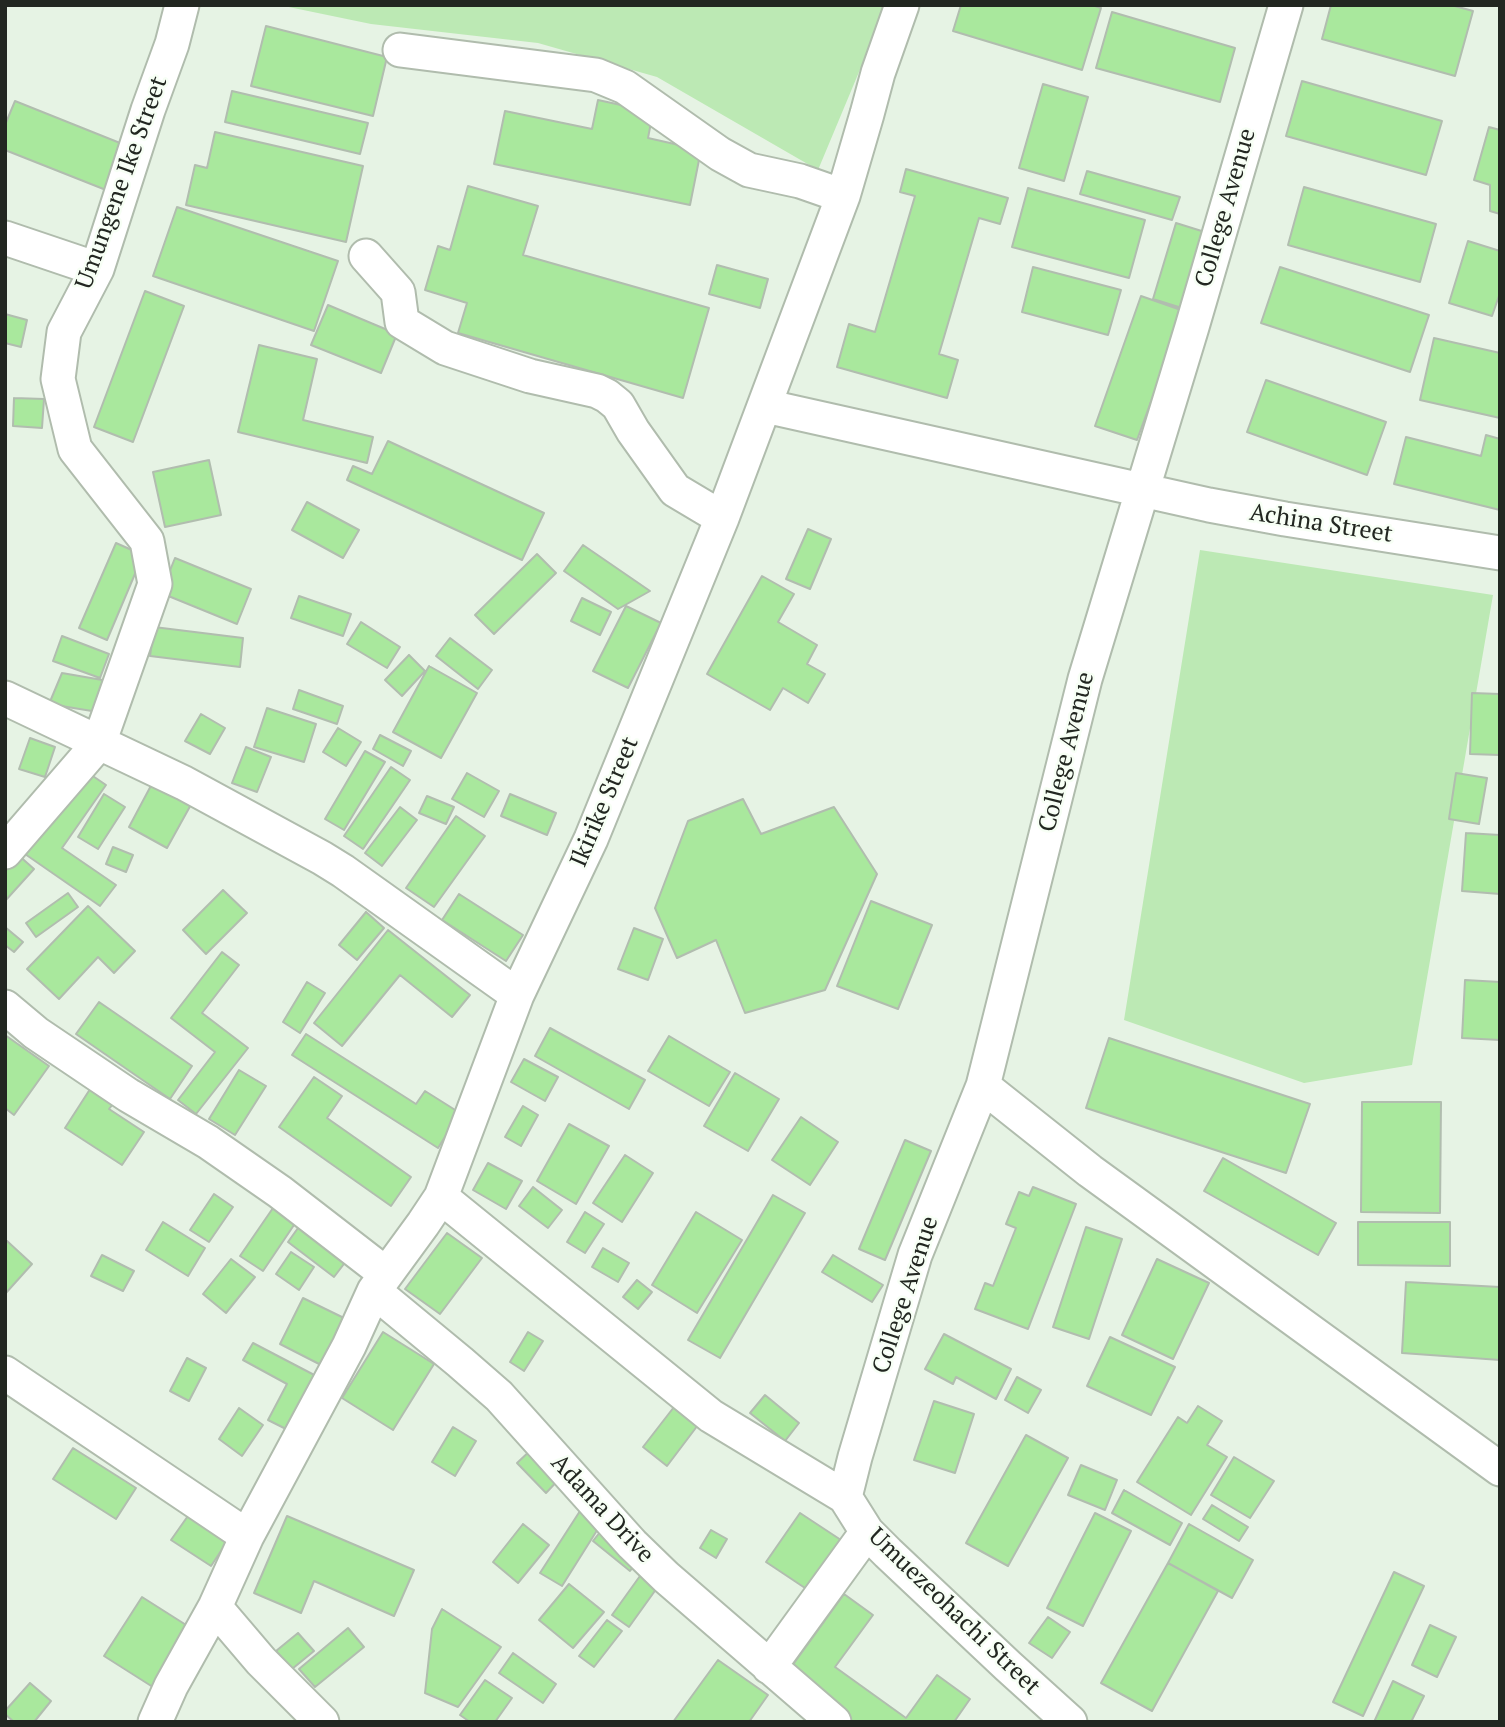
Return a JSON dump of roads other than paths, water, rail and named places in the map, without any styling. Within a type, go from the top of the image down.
[{"type":"street","name":"Umungene Ike Street","points":[[99,743],[155,584],[146,541],[75,449],[58,379],[64,332],[97,269],[172,44],[182,5]]},
{"type":"street","name":"Ikirike Street","points":[[155,1722],[171,1686],[215,1607],[247,1536],[380,1283],[441,1197],[517,995],[591,839],[722,518],[843,196],[878,73],[902,5]]},
{"type":"street","name":"College Avenue","points":[[845,1497],[915,1255],[983,1086],[1085,679],[1286,5]]},
{"type":"street","points":[[400,50],[596,75],[625,87],[720,154],[749,170],[800,180],[843,196]]},
{"type":"street","points":[[5,238],[97,269]]},
{"type":"street","points":[[366,256],[398,292],[402,322],[445,348],[530,376],[597,391],[607,396],[618,405],[675,490],[722,518]]},
{"type":"street","name":"Achina Street","points":[[765,406],[1209,505],[1285,520],[1500,553]]},
{"type":"street","points":[[5,698],[184,783],[322,858],[517,995]]},
{"type":"street","points":[[5,852],[99,743]]},
{"type":"street","name":"Adama Drive","points":[[5,1007],[36,1033],[128,1095],[208,1142],[306,1211],[499,1396],[632,1544],[666,1577],[834,1722]]},
{"type":"street","points":[[983,1086],[1090,1171],[1500,1469]]},
{"type":"street","points":[[441,1197],[710,1416],[845,1497]]},
{"type":"street","points":[[5,1373],[247,1536]]},
{"type":"street","name":"Umuezeohachi Street","points":[[845,1497],[867,1532],[1007,1666],[1070,1722]]},
{"type":"street","points":[[769,1667],[867,1532]]},
{"type":"street","points":[[215,1607],[261,1661],[322,1722]]}]
